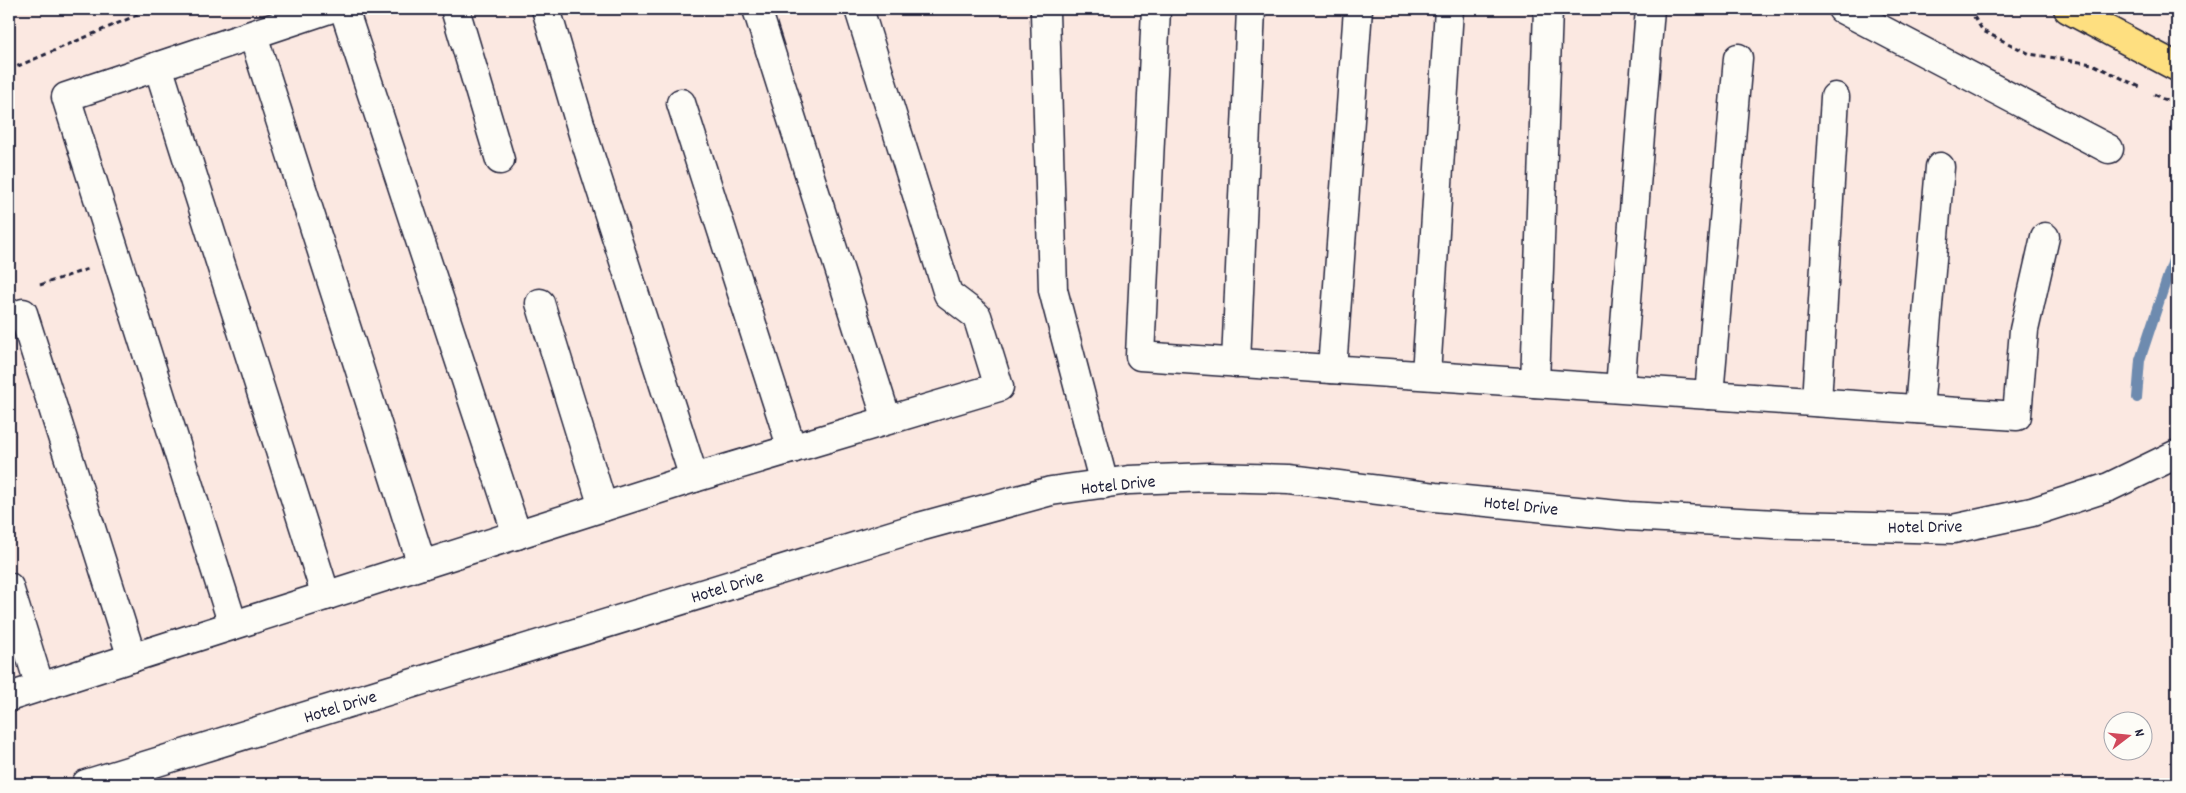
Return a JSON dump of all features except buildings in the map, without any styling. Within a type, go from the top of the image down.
[{"type":"main road","points":[[2068,9],[2177,67]]},
{"type":"street","points":[[233,625],[66,97],[330,9]]},
{"type":"street","points":[[344,9],[517,535]]},
{"type":"street","points":[[455,9],[500,160]]},
{"type":"street","points":[[546,9],[582,134],[694,478]]},
{"type":"street","points":[[757,9],[887,420]]},
{"type":"street","points":[[9,697],[694,478],[999,387],[977,316],[948,294],[859,9]]},
{"type":"street","points":[[1156,9],[1140,356],[2017,416],[2024,330],[2045,237]]},
{"type":"street","points":[[1236,363],[1251,9]]},
{"type":"street","points":[[1332,369],[1358,9]]},
{"type":"street","points":[[1426,375],[1449,9]]},
{"type":"street","points":[[1536,383],[1548,9]]},
{"type":"street","points":[[1620,388],[1650,9]]},
{"type":"street","points":[[1842,9],[2109,149]]},
{"type":"street","points":[[1045,12],[1053,290],[1104,484]]},
{"type":"street","points":[[253,35],[422,565]]},
{"type":"street","points":[[1709,395],[1738,58]]},
{"type":"street","points":[[158,66],[326,596]]},
{"type":"street","points":[[1817,402],[1835,97]]},
{"type":"street","points":[[681,104],[792,449]]},
{"type":"street","points":[[1919,409],[1940,167]]},
{"type":"street","points":[[540,303],[603,507]]},
{"type":"street","points":[[23,313],[132,658]]},
{"type":"street","name":"Hotel Drive","points":[[86,784],[919,527],[1051,491],[1129,480],[1210,477],[1290,479],[1628,516],[1793,526],[1954,529],[2032,512],[2109,487],[2177,454]]},
{"type":"street","points":[[9,587],[40,687]]},
{"type":"path","points":[[9,70],[151,9]]},
{"type":"path","points":[[1969,9],[1982,31],[2030,54],[2092,64],[2163,99],[2177,102]]},
{"type":"path","points":[[37,286],[89,269]]},
{"type":"shaded area","points":[[9,9],[2177,9],[2177,784],[9,784]]},
{"type":"waterway","points":[[2137,398],[2140,360],[2177,248]]}]
